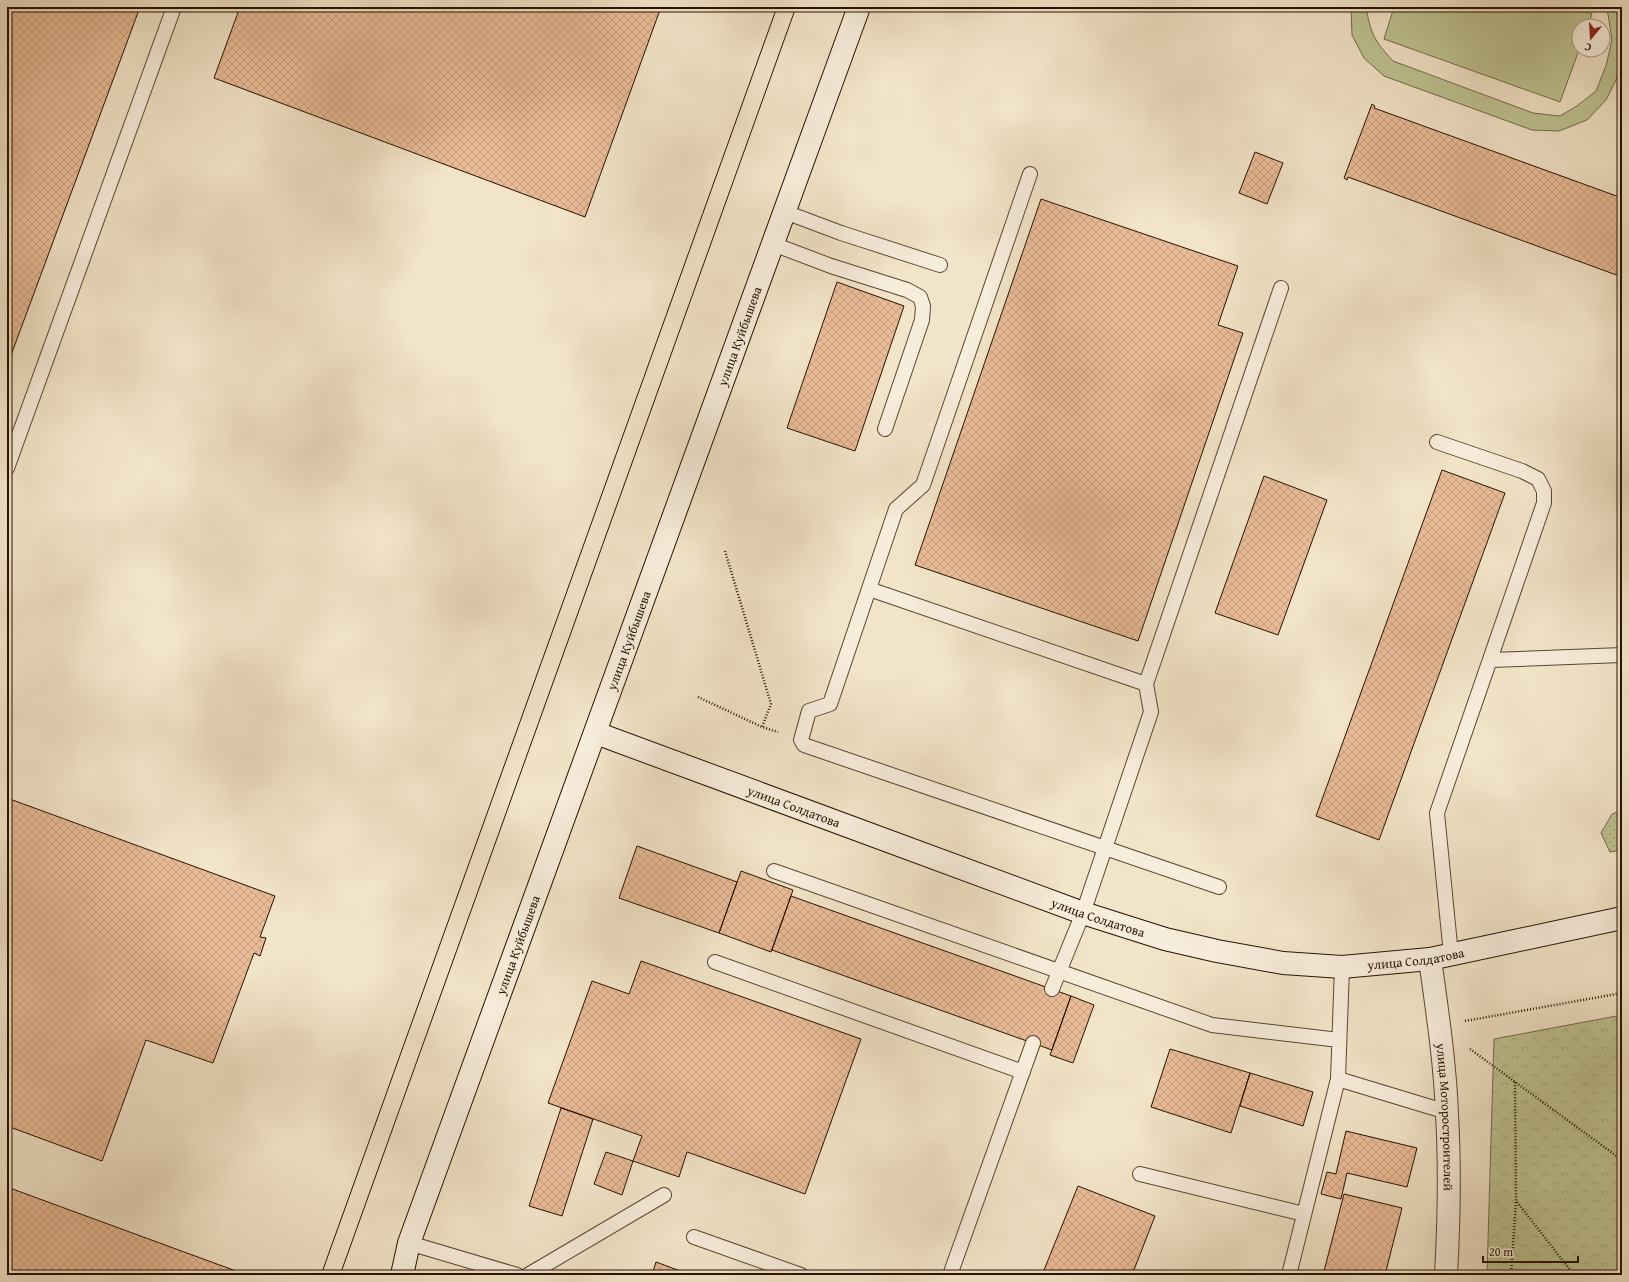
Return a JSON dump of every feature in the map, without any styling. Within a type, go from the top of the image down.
[{"type":"main road","name":"улица Куйбышева","points":[[402,1275],[410,1243],[859,7]]},
{"type":"main road","name":"улица Солдатова","points":[[596,733],[1083,913],[1165,939],[1217,951],[1283,963],[1342,967],[1440,957],[1622,918]]},
{"type":"main road","name":"улица Моторостроителей","points":[[1440,957],[1439,1026],[1449,1146],[1446,1275]]},
{"type":"lane","points":[[7,468],[174,7]]},
{"type":"lane","points":[[1030,174],[923,486],[896,509],[830,704],[809,711],[801,740],[804,745],[1219,887]]},
{"type":"lane","points":[[785,212],[841,233],[940,266]]},
{"type":"lane","points":[[773,244],[830,266],[907,290],[920,297],[923,306],[922,320],[885,429]]},
{"type":"lane","points":[[1052,990],[1058,971],[1083,913],[1151,712],[1146,684],[1281,288]]},
{"type":"lane","points":[[1437,442],[1522,471],[1538,479],[1544,491],[1544,503],[1438,813],[1440,957]]},
{"type":"lane","points":[[869,589],[1146,684]]},
{"type":"lane","points":[[1490,660],[1622,655]]},
{"type":"lane","points":[[774,871],[1212,1025],[1339,1040]]},
{"type":"lane","points":[[715,962],[1022,1072]]},
{"type":"lane","points":[[1289,1275],[1338,1079],[1342,967]]},
{"type":"lane","points":[[950,1275],[1033,1043]]},
{"type":"lane","points":[[1338,1079],[1447,1112]]},
{"type":"lane","points":[[1140,1174],[1304,1214]]},
{"type":"lane","points":[[528,1275],[664,1195]]},
{"type":"lane","points":[[694,1237],[801,1275]]},
{"type":"lane","points":[[410,1243],[517,1275]]},
{"type":"path","points":[[725,551],[770,704],[762,727]]},
{"type":"path","points":[[698,697],[762,727],[801,740]]},
{"type":"path","points":[[1439,1026],[1622,993]]},
{"type":"path","points":[[1439,1026],[1622,1160]]},
{"type":"path","points":[[1510,1275],[1516,1202],[1515,1082]]},
{"type":"path","points":[[1516,1202],[1574,1275]]},
{"type":"green space","points":[[1351,7],[1366,7],[1374,37],[1381,48],[1393,61],[1533,113],[1560,116],[1577,106],[1596,91],[1608,58],[1611,58],[1611,18],[1609,18],[1604,7],[1622,7],[1622,63],[1620,72],[1606,100],[1587,120],[1559,131],[1532,130],[1384,76],[1364,58],[1352,35]]},
{"type":"green space","points":[[1394,7],[1572,7],[1592,14],[1591,18],[1571,18],[1571,58],[1576,58],[1560,102],[1384,39]]},
{"type":"green space","points":[[1622,810],[1622,850],[1610,852],[1601,833],[1612,814]]},
{"type":"green space","points":[[1622,1015],[1622,1275],[1487,1275],[1494,1039]]},
{"type":"building","points":[[7,7],[140,7],[7,366]]},
{"type":"building","points":[[240,7],[661,7],[585,217],[214,78]]},
{"type":"building","points":[[1372,104],[1375,106],[1374,108],[1622,198],[1622,277],[1348,177],[1347,180],[1344,178]]},
{"type":"building","points":[[1255,152],[1283,163],[1267,204],[1239,193]]},
{"type":"building","points":[[1041,199],[1238,266],[1218,325],[1243,333],[1138,641],[915,565]]},
{"type":"building","points":[[837,282],[904,306],[855,451],[787,428]]},
{"type":"building","points":[[1442,470],[1505,493],[1379,840],[1316,816]]},
{"type":"building","points":[[1264,476],[1327,500],[1278,635],[1215,613]]},
{"type":"building","points":[[7,798],[275,896],[260,937],[266,938],[260,956],[254,953],[213,1063],[146,1040],[102,1161],[7,1126]]},
{"type":"building","points":[[637,846],[737,882],[719,933],[619,898]]},
{"type":"building","points":[[741,871],[793,890],[771,952],[719,933]]},
{"type":"building","points":[[791,896],[1071,996],[1052,1050],[772,950]]},
{"type":"building","points":[[641,961],[861,1039],[805,1194],[687,1152],[679,1177],[633,1161],[642,1136],[548,1103],[592,981],[629,994]]},
{"type":"building","points":[[1071,996],[1094,1005],[1073,1063],[1050,1055]]},
{"type":"building","points":[[1170,1049],[1250,1073],[1231,1133],[1151,1107]]},
{"type":"building","points":[[1250,1073],[1313,1092],[1303,1126],[1240,1106]]},
{"type":"building","points":[[561,1108],[593,1119],[562,1216],[529,1206]]},
{"type":"building","points":[[1346,1131],[1417,1148],[1407,1187],[1347,1173],[1341,1199],[1321,1194],[1327,1172],[1336,1174]]},
{"type":"building","points":[[606,1152],[633,1161],[622,1195],[594,1184]]},
{"type":"building","points":[[1078,1186],[1155,1216],[1132,1275],[1042,1275]]},
{"type":"building","points":[[7,1187],[236,1271],[234,1275],[7,1275]]},
{"type":"building","points":[[1344,1194],[1402,1208],[1385,1275],[1323,1275]]},
{"type":"building","points":[[656,1262],[691,1275],[652,1275]]},
{"type":"tram line","points":[[321,1275],[777,7]]},
{"type":"tram line","points":[[340,1275],[796,7]]}]
